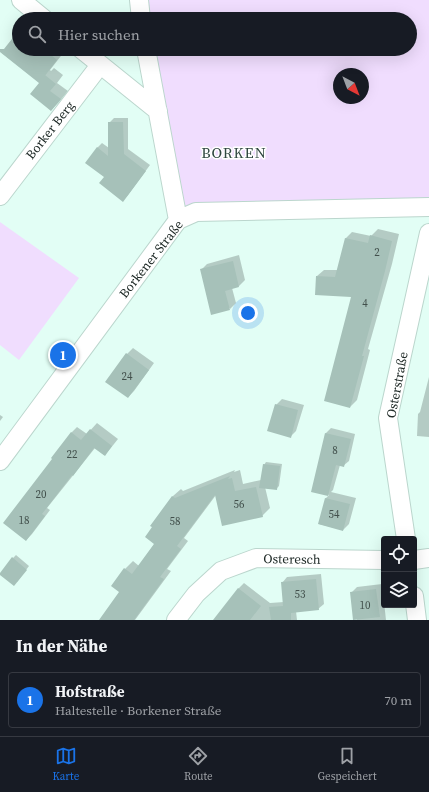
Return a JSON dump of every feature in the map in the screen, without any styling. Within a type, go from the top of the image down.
[{"type":"street","points":[[21,0],[36,12]]},
{"type":"street","points":[[139,0],[140,12]]},
{"type":"street","points":[[89,56],[158,111]]},
{"type":"street","points":[[147,56],[178,220]]},
{"type":"street","name":"Borker Berg","points":[[0,196],[100,65]]},
{"type":"street","name":"Borkener Straße","points":[[0,461],[178,220],[196,212],[429,206]]},
{"type":"street","name":"Osterstraße","points":[[406,536],[388,418],[429,233]]},
{"type":"street","name":"Osteresch","points":[[176,620],[196,594],[222,571],[256,558],[381,560]]},
{"type":"street","points":[[417,560],[429,558]]},
{"type":"street","points":[[416,608],[417,620]]},
{"type":"shaded area","points":[[139,0],[429,0],[429,207],[178,220],[147,56],[417,56],[417,12],[140,12]]},
{"type":"shaded area","points":[[0,222],[79,278],[19,360],[0,345]]},
{"type":"building","points":[[12,39],[12,56],[52,56],[57,60],[45,75],[56,84],[50,91],[61,99],[51,111],[30,94],[39,83],[0,52],[0,49],[4,49]]},
{"type":"building","points":[[108,122],[123,122],[124,154],[146,171],[123,202],[99,183],[104,177],[85,163],[97,147],[108,156]]},
{"type":"building","points":[[370,235],[392,241],[350,408],[324,401],[351,297],[315,295],[316,276],[335,277],[345,238],[368,243]]},
{"type":"building","points":[[233,261],[239,287],[225,291],[230,310],[211,315],[200,269]]},
{"type":"building","points":[[126,353],[149,370],[128,398],[105,382]]},
{"type":"building","points":[[275,404],[298,410],[291,438],[267,431]]},
{"type":"building","points":[[90,429],[112,446],[105,456],[94,448],[42,514],[45,516],[26,541],[3,523],[71,432],[81,440]]},
{"type":"building","points":[[325,433],[351,439],[344,467],[336,465],[328,496],[311,492]]},
{"type":"building","points":[[263,464],[280,466],[277,490],[259,488]]},
{"type":"building","points":[[230,476],[228,479],[232,478],[235,491],[256,487],[263,517],[222,526],[215,495],[177,546],[181,549],[160,577],[164,579],[134,620],[99,620],[119,592],[111,586],[124,568],[132,574],[154,544],[145,537],[152,527],[150,526],[172,496],[175,498]]},
{"type":"building","points":[[325,498],[350,504],[343,531],[318,524]]},
{"type":"building","points":[[12,557],[27,570],[14,586],[0,575]]},
{"type":"building","points":[[316,579],[319,610],[291,613],[291,620],[271,620],[269,607],[283,606],[281,582]]},
{"type":"building","points":[[238,588],[261,606],[250,620],[213,620]]},
{"type":"building","points":[[376,589],[380,617],[353,620],[350,592]]},
{"type":"place","name":"Hofstraße","points":[[63,355]]},
{"type":"district","name":"BORKEN","points":[[234,152]]}]
